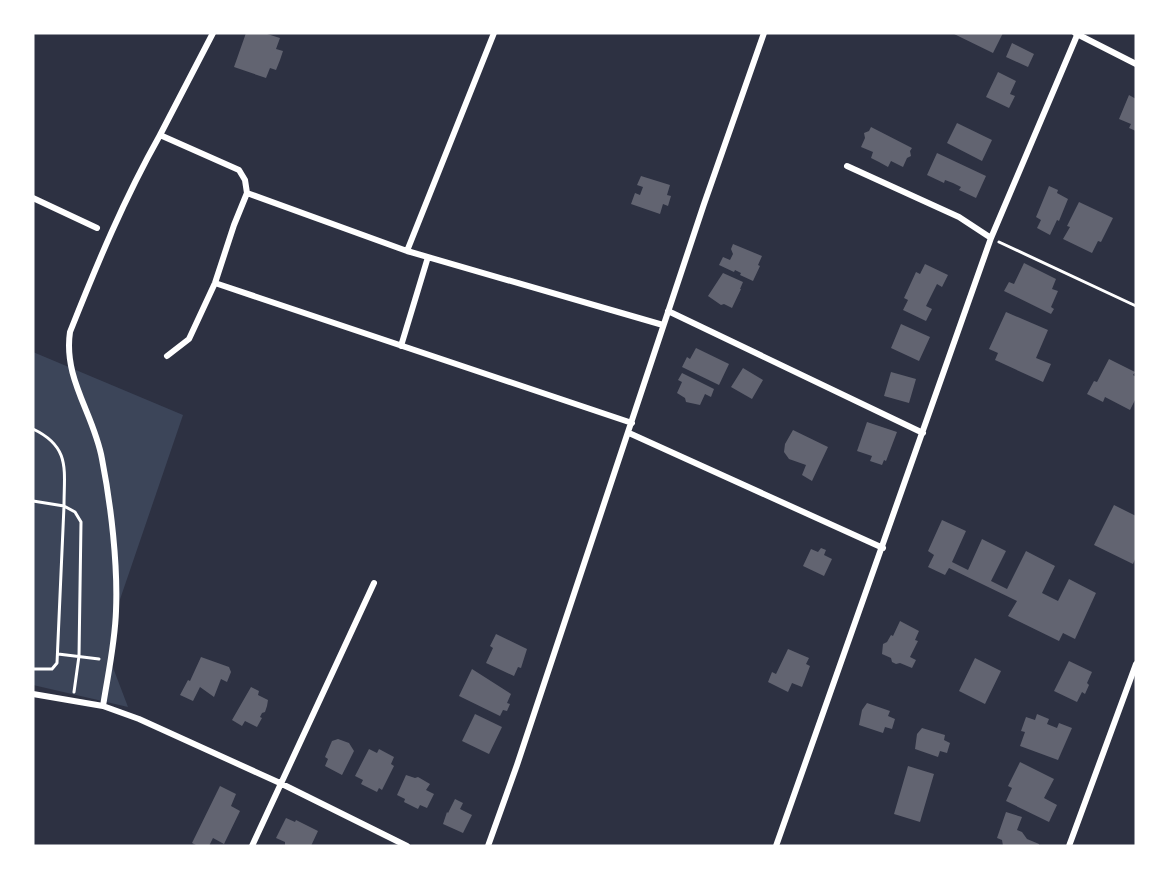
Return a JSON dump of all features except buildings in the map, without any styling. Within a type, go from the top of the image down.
[{"type":"street","points":[[103,706],[116,608],[115,556],[104,469],[97,436],[71,371],[68,349],[70,332],[110,232],[213,33]]},
{"type":"street","points":[[407,251],[494,33]]},
{"type":"street","points":[[488,846],[764,33]]},
{"type":"street","points":[[776,846],[992,238],[1077,33],[1136,64]]},
{"type":"street","points":[[160,135],[239,170],[245,180],[248,193],[234,225],[216,283],[189,339],[167,356]]},
{"type":"street","points":[[847,166],[959,217],[992,238]]},
{"type":"street","points":[[248,193],[407,251],[663,325]]},
{"type":"street","points":[[33,198],[97,228]]},
{"type":"street","points":[[401,346],[428,257]]},
{"type":"street","points":[[216,283],[632,423]]},
{"type":"street","points":[[668,311],[923,434]]},
{"type":"street","points":[[629,433],[883,548]]},
{"type":"street","points":[[252,846],[374,583]]},
{"type":"street","points":[[1069,846],[1136,664]]},
{"type":"street","points":[[33,694],[73,699],[103,706],[139,719],[280,783],[407,846]]},
{"type":"path","points":[[992,238],[1136,306]]},
{"type":"path","points":[[33,429],[52,441],[61,452],[64,506],[57,663],[52,669],[33,669]]},
{"type":"path","points":[[33,501],[64,506],[75,512],[81,522],[78,656],[73,699]]},
{"type":"path","points":[[58,654],[110,661]]},
{"type":"shaded area","points":[[33,352],[183,415],[115,614],[112,665],[128,707],[33,685]]}]
